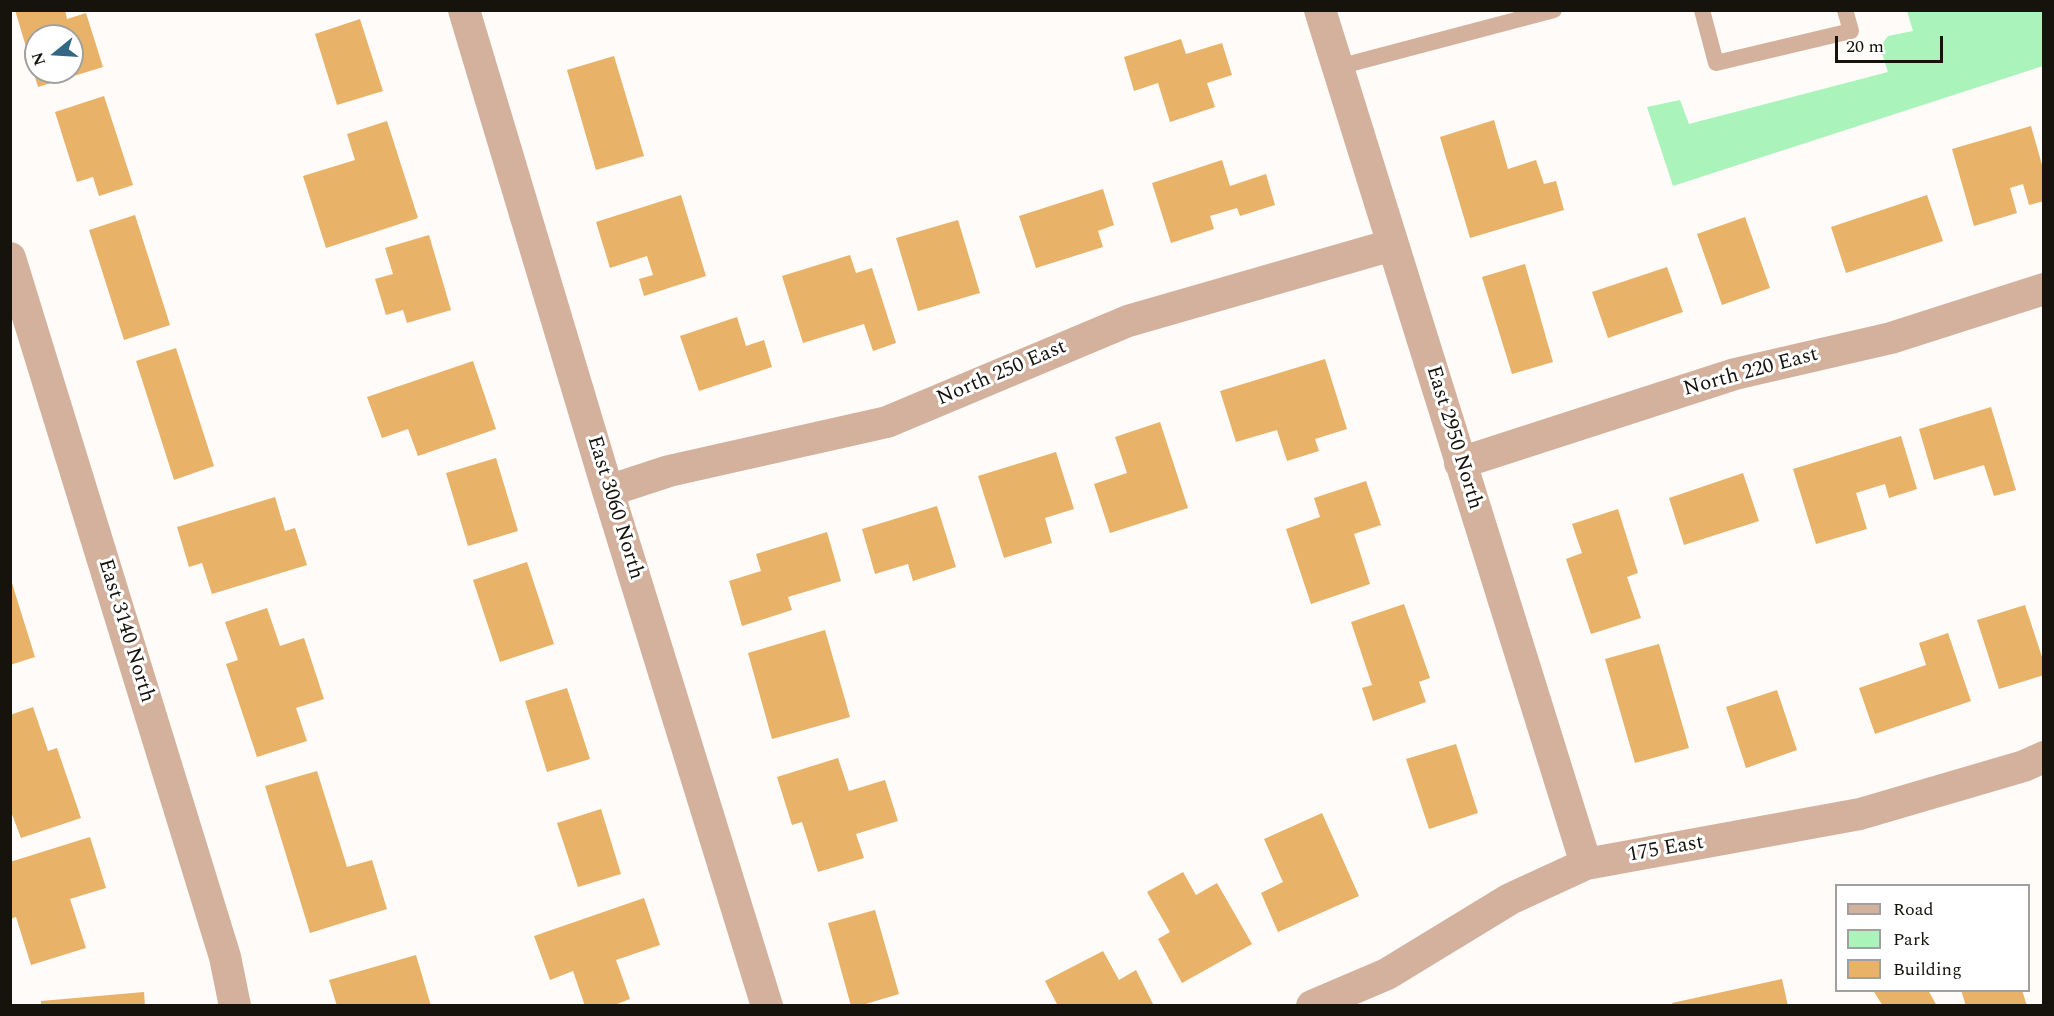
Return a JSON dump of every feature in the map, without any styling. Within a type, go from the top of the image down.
[{"type":"street","name":"East 3060 North","points":[[464,10],[608,490],[767,1005]]},
{"type":"street","name":"East 2950 North","points":[[1320,10],[1586,864]]},
{"type":"street","name":"North 250 East","points":[[608,490],[669,471],[886,422],[1128,321],[1392,245]]},
{"type":"street","name":"East 3140 North","points":[[10,258],[225,957],[236,1005]]},
{"type":"street","name":"North 220 East","points":[[1460,463],[1735,374],[1891,338],[2043,289]]},
{"type":"street","name":"175 East","points":[[1312,1005],[1387,974],[1510,899],[1586,864],[1860,814],[2024,766],[2043,757]]},
{"type":"lane","points":[[1338,67],[1554,10]]},
{"type":"lane","points":[[1702,10],[1716,63],[1851,31],[1845,10]]},
{"type":"green space","points":[[1907,11],[2043,11],[2043,66],[1673,186],[1647,107],[1680,100],[1689,124],[1888,72],[1880,47],[1888,36],[1913,31]]},
{"type":"building","points":[[15,10],[65,10],[67,19],[86,13],[103,67],[84,73],[84,24],[24,24],[24,40]]},
{"type":"building","points":[[360,19],[383,91],[337,105],[315,34]]},
{"type":"building","points":[[1181,39],[1186,54],[1222,43],[1232,75],[1207,83],[1215,107],[1170,122],[1158,83],[1134,91],[1124,57]]},
{"type":"building","points":[[614,56],[644,156],[596,170],[567,70]]},
{"type":"building","points":[[104,96],[133,185],[99,196],[93,177],[77,182],[55,112]]},
{"type":"building","points":[[1494,120],[1508,169],[1536,160],[1544,184],[1556,181],[1564,210],[1470,238],[1440,137]]},
{"type":"building","points":[[387,121],[418,218],[326,248],[303,176],[355,160],[347,134]]},
{"type":"building","points":[[2031,126],[2044,172],[2044,201],[2029,205],[2023,184],[2010,188],[2017,213],[1974,226],[1952,149]]},
{"type":"building","points":[[1222,160],[1230,186],[1266,174],[1275,205],[1240,216],[1237,208],[1210,216],[1214,229],[1171,243],[1152,183]]},
{"type":"building","points":[[1103,189],[1114,225],[1098,231],[1103,247],[1036,268],[1019,216]]},
{"type":"building","points":[[681,195],[706,276],[644,296],[639,279],[653,275],[647,256],[610,268],[596,222]]},
{"type":"building","points":[[1927,195],[1943,241],[1846,273],[1831,227]]},
{"type":"building","points":[[135,215],[170,325],[124,340],[89,230]]},
{"type":"building","points":[[1745,217],[1770,288],[1722,305],[1697,234]]},
{"type":"building","points":[[958,220],[980,293],[918,311],[896,238]]},
{"type":"building","points":[[429,235],[451,310],[407,323],[403,310],[386,315],[375,279],[393,274],[385,248]]},
{"type":"building","points":[[850,255],[856,273],[872,268],[896,343],[873,351],[864,324],[803,343],[782,276]]},
{"type":"building","points":[[1525,264],[1553,362],[1512,374],[1482,277]]},
{"type":"building","points":[[1667,267],[1683,312],[1608,338],[1592,292]]},
{"type":"building","points":[[737,317],[746,346],[764,340],[772,367],[699,391],[680,336]]},
{"type":"building","points":[[176,348],[214,466],[174,480],[136,361]]},
{"type":"building","points":[[1325,359],[1347,429],[1315,439],[1319,451],[1287,461],[1277,430],[1236,442],[1220,391]]},
{"type":"building","points":[[473,361],[496,429],[418,456],[408,429],[382,438],[367,397]]},
{"type":"building","points":[[1991,407],[2016,490],[1994,496],[1984,465],[1934,480],[1919,429]]},
{"type":"building","points":[[1160,422],[1188,508],[1110,533],[1094,484],[1127,473],[1115,437]]},
{"type":"building","points":[[1901,436],[1917,489],[1889,498],[1885,484],[1856,493],[1867,529],[1816,544],[1793,469]]},
{"type":"building","points":[[1056,452],[1074,509],[1045,518],[1052,543],[1004,558],[978,476]]},
{"type":"building","points":[[496,458],[518,531],[468,546],[446,473]]},
{"type":"building","points":[[1743,473],[1759,521],[1684,545],[1669,498]]},
{"type":"building","points":[[1366,481],[1381,525],[1354,534],[1370,584],[1311,604],[1286,529],[1320,517],[1314,498]]},
{"type":"building","points":[[275,497],[285,531],[295,528],[307,565],[212,594],[202,563],[189,567],[177,527]]},
{"type":"building","points":[[937,506],[956,567],[913,581],[908,564],[875,574],[862,529]]},
{"type":"building","points":[[1618,509],[1638,573],[1627,577],[1641,618],[1591,634],[1566,559],[1582,553],[1572,524]]},
{"type":"building","points":[[827,532],[841,581],[788,597],[792,610],[742,626],[729,581],[761,571],[756,554]]},
{"type":"building","points":[[527,562],[554,644],[500,662],[473,580]]},
{"type":"building","points":[[10,577],[35,657],[10,665]]},
{"type":"building","points":[[1404,604],[1430,678],[1419,682],[1426,702],[1373,721],[1362,688],[1372,685],[1351,622]]},
{"type":"building","points":[[2025,605],[2044,663],[2044,675],[1999,689],[1977,620]]},
{"type":"building","points":[[267,608],[280,646],[304,638],[324,699],[296,708],[307,741],[257,757],[226,664],[238,660],[225,622]]},
{"type":"building","points":[[825,630],[850,717],[772,739],[748,653]]},
{"type":"building","points":[[1948,633],[1971,701],[1875,734],[1859,688],[1926,665],[1919,643]]},
{"type":"building","points":[[1659,644],[1689,748],[1635,763],[1605,659]]},
{"type":"building","points":[[567,688],[590,759],[547,772],[525,701]]},
{"type":"building","points":[[1777,690],[1797,750],[1746,768],[1726,707]]},
{"type":"building","points":[[33,707],[48,751],[57,748],[81,818],[21,838],[10,809],[10,715]]},
{"type":"building","points":[[1456,744],[1478,813],[1429,829],[1406,759]]},
{"type":"building","points":[[838,758],[849,791],[885,780],[898,821],[856,834],[864,858],[818,872],[802,822],[792,825],[777,777]]},
{"type":"building","points":[[317,771],[347,867],[372,860],[387,909],[310,933],[265,786]]},
{"type":"building","points":[[601,809],[621,874],[578,887],[557,823]]},
{"type":"building","points":[[1322,813],[1359,896],[1278,932],[1261,893],[1283,882],[1264,839]]},
{"type":"building","points":[[90,837],[106,888],[70,899],[86,948],[31,965],[16,917],[10,919],[10,862]]},
{"type":"building","points":[[1183,872],[1196,895],[1217,883],[1252,944],[1182,983],[1158,939],[1170,932],[1147,892]]},
{"type":"building","points":[[644,898],[660,945],[616,960],[630,999],[612,1006],[585,1006],[573,971],[550,980],[534,936]]},
{"type":"building","points":[[875,910],[899,994],[859,1006],[851,1006],[828,923]]},
{"type":"building","points":[[1103,951],[1119,980],[1136,970],[1154,1006],[1058,1006],[1045,981]]},
{"type":"building","points":[[416,955],[431,1006],[337,1006],[329,980]]},
{"type":"building","points":[[1782,979],[1788,1006],[1673,1006],[1672,1003]]},
{"type":"building","points":[[144,992],[145,1006],[41,1006],[41,1001]]},
{"type":"building","points":[[1874,992],[1929,992],[1937,1006],[1883,1006]]},
{"type":"building","points":[[1962,992],[2023,992],[2027,1006],[1966,1006]]}]
